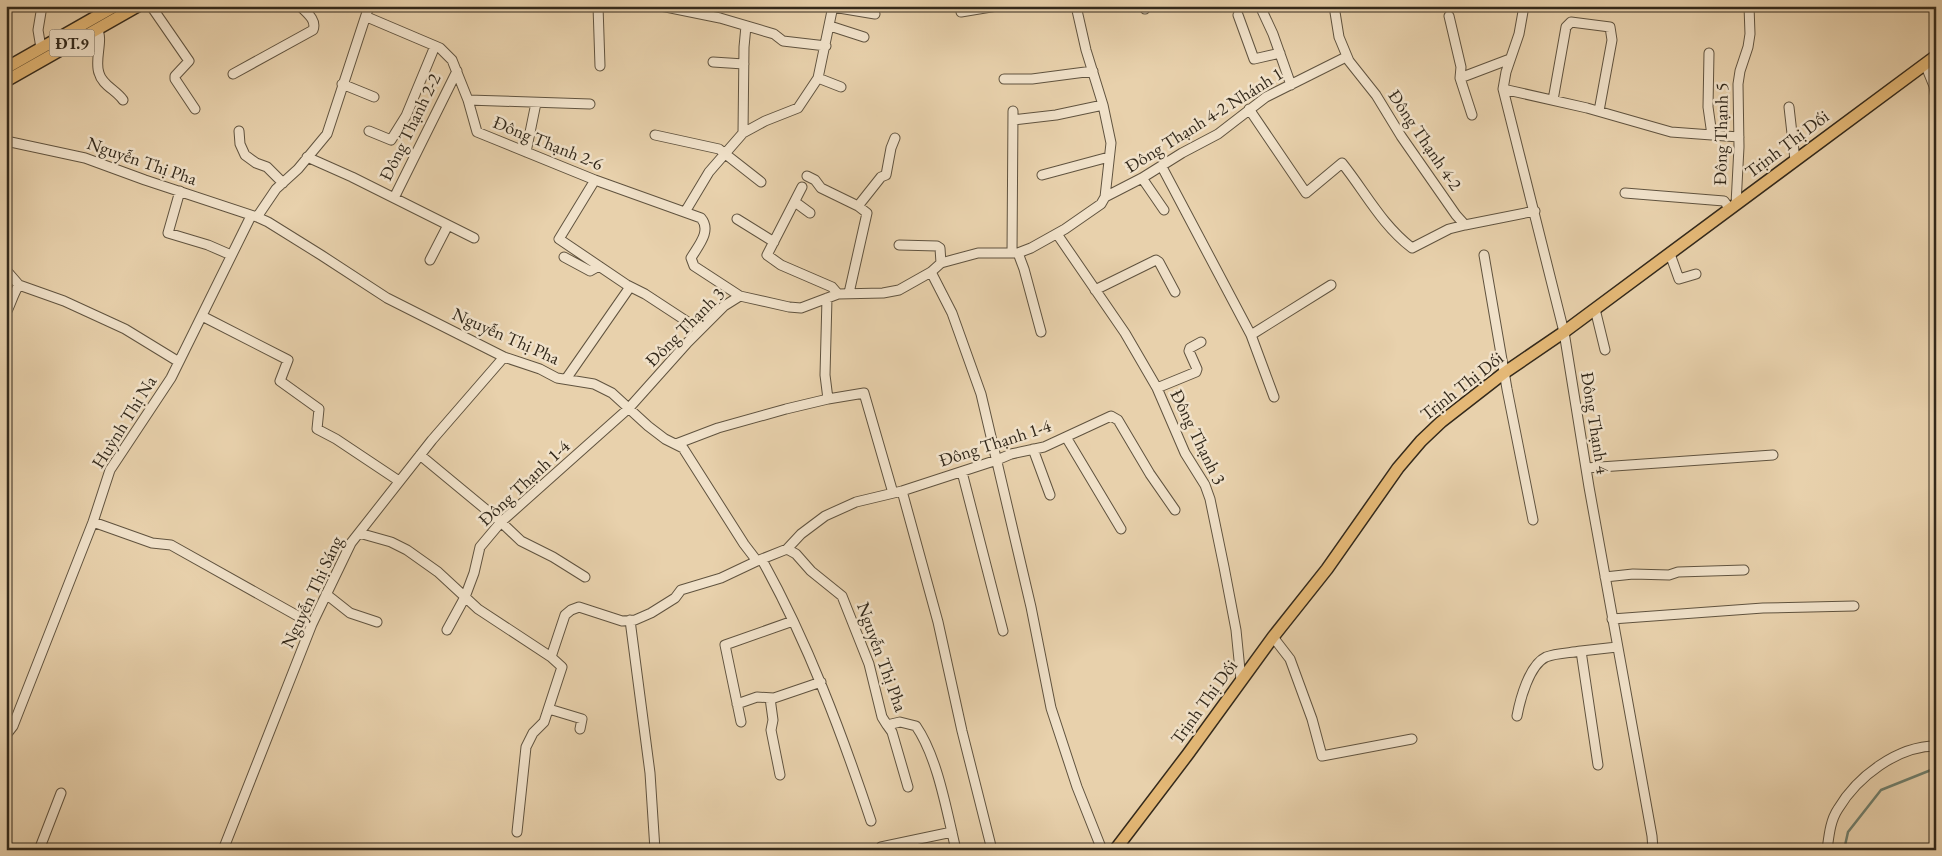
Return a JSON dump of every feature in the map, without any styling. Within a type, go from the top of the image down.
[{"type":"main road","name":"ĐT.9","points":[[6,68],[115,6]]},
{"type":"main road","name":"ĐT.9","points":[[6,81],[138,6]]},
{"type":"main road","name":"Trịnh Thị Dối","points":[[1115,850],[1174,774],[1273,637],[1327,569],[1398,468],[1421,441],[1441,422],[1504,373],[1564,332],[1936,56]]},
{"type":"street","points":[[41,48],[38,30],[42,6]]},
{"type":"street","points":[[151,6],[189,61],[174,79],[195,109]]},
{"type":"street","points":[[232,74],[313,30],[315,26],[313,21],[300,6]]},
{"type":"street","name":"Huỳnh Thị Na","points":[[6,735],[13,726],[93,522],[110,470],[171,378],[231,254],[254,217],[276,189],[327,134],[342,84],[367,17],[369,6]]},
{"type":"street","points":[[598,6],[600,66]]},
{"type":"street","points":[[661,6],[720,18],[774,34],[783,41],[826,46]]},
{"type":"street","points":[[961,12],[997,6]]},
{"type":"street","points":[[1076,6],[1103,105],[1111,143],[1105,197]]},
{"type":"street","points":[[1260,6],[1291,84]]},
{"type":"street","name":"Đông Thạnh 4-2","points":[[1334,6],[1339,37],[1346,57],[1376,95],[1401,136],[1465,225]]},
{"type":"street","name":"Đông Thạnh 4","points":[[1524,6],[1519,34],[1506,72],[1503,89],[1564,332],[1653,850]]},
{"type":"street","name":"Đông Thạnh 5","points":[[1733,207],[1739,137],[1738,84],[1750,34],[1749,6]]},
{"type":"street","points":[[685,212],[709,172],[743,133],[765,121],[798,108],[818,78],[833,7],[875,14]]},
{"type":"street","points":[[1238,15],[1254,59],[1280,53]]},
{"type":"street","points":[[1449,16],[1461,67],[1460,78],[1472,115]]},
{"type":"street","name":"Đông Thạnh 2-6","points":[[367,17],[440,48],[452,60],[468,100],[477,132],[595,180],[701,218],[706,223],[706,230],[691,258],[694,266],[740,296]]},
{"type":"street","points":[[1553,100],[1566,28],[1571,22],[1610,27],[1612,40],[1599,111]]},
{"type":"street","points":[[743,133],[746,26]]},
{"type":"street","points":[[830,26],[864,37]]},
{"type":"street","points":[[97,29],[100,34],[97,64],[99,75],[123,100]]},
{"type":"street","points":[[369,131],[391,140],[406,116],[435,46]]},
{"type":"street","points":[[1709,53],[1708,107],[1712,135]]},
{"type":"street","name":"Đông Thạnh 4-2 Nhánh 1","points":[[1105,197],[1162,167],[1182,153],[1218,134],[1266,97],[1346,57]]},
{"type":"street","points":[[1460,78],[1510,59]]},
{"type":"street","points":[[713,62],[744,64]]},
{"type":"street","points":[[1925,64],[1935,87],[1936,98]]},
{"type":"street","name":"Đông Thạnh 2-2","points":[[394,198],[457,71]]},
{"type":"street","points":[[1004,79],[1032,79],[1093,71]]},
{"type":"street","points":[[818,78],[842,87]]},
{"type":"street","points":[[342,84],[374,98]]},
{"type":"street","points":[[1503,89],[1599,111],[1670,132],[1739,137]]},
{"type":"street","points":[[468,100],[590,104]]},
{"type":"street","points":[[526,152],[536,103]]},
{"type":"street","points":[[1040,332],[1024,269],[1015,253],[1012,116],[1056,115],[1103,105]]},
{"type":"street","points":[[1789,107],[1796,160]]},
{"type":"street","points":[[1249,109],[1306,193],[1342,163],[1361,187],[1364,197],[1397,236],[1412,248],[1449,229],[1535,211]]},
{"type":"street","points":[[239,131],[240,144],[245,155],[256,163],[267,167],[283,183]]},
{"type":"street","points":[[655,135],[719,149],[761,182]]},
{"type":"street","points":[[858,206],[881,177],[886,175],[891,148],[895,138]]},
{"type":"street","name":"Nguyễn Thị Pha","points":[[6,141],[85,158],[254,217],[306,245],[387,298],[504,357],[540,369],[557,378],[594,384],[612,393],[648,426],[683,448],[744,544],[759,560],[793,621],[841,731],[871,821]]},
{"type":"street","points":[[307,157],[474,238]]},
{"type":"street","points":[[1042,175],[1109,157]]},
{"type":"street","points":[[1162,167],[1251,335],[1274,397]]},
{"type":"street","points":[[807,176],[815,180],[821,188],[858,206],[866,213],[849,293]]},
{"type":"street","points":[[1142,178],[1164,210]]},
{"type":"street","points":[[595,180],[559,239],[630,287],[645,294],[700,330]]},
{"type":"street","points":[[802,187],[767,255],[781,265],[832,287],[838,294]]},
{"type":"street","points":[[180,191],[168,233],[231,254]]},
{"type":"street","points":[[1625,193],[1724,201],[1733,207]]},
{"type":"street","name":"Đông Thạnh 3","points":[[630,408],[700,330],[724,306],[740,296],[801,308],[838,294],[883,293],[899,290],[931,272],[941,263],[978,252],[1015,253],[1057,234],[1101,204],[1105,197]]},
{"type":"street","points":[[795,202],[810,213]]},
{"type":"street","points":[[737,219],[774,242]]},
{"type":"street","points":[[430,260],[448,225]]},
{"type":"street","name":"Đông Thạnh 3","points":[[1057,234],[1125,333],[1157,388],[1185,453],[1205,485],[1210,499],[1236,630],[1242,680]]},
{"type":"street","points":[[899,245],[937,246],[940,248],[941,263]]},
{"type":"street","points":[[1670,254],[1679,279],[1696,274]]},
{"type":"street","points":[[1484,255],[1504,373],[1533,520]]},
{"type":"street","points":[[564,257],[590,271],[599,266]]},
{"type":"street","points":[[1096,290],[1156,260],[1159,262],[1175,292]]},
{"type":"street","points":[[6,270],[19,285],[64,301],[125,328],[180,362]]},
{"type":"street","points":[[931,272],[952,313],[981,394],[1031,606],[1052,708],[1076,787],[1102,850]]},
{"type":"street","points":[[6,313],[14,292],[19,285]]},
{"type":"street","points":[[1251,335],[1331,285]]},
{"type":"street","points":[[566,379],[630,287]]},
{"type":"street","points":[[828,298],[825,375],[828,399]]},
{"type":"street","points":[[1595,309],[1605,350]]},
{"type":"street","points":[[202,316],[288,360],[280,381],[319,409],[317,429],[336,439],[399,482]]},
{"type":"street","points":[[1157,388],[1196,372],[1197,369],[1189,350],[1201,342]]},
{"type":"street","name":"Nguyễn Thị Sáng","points":[[223,850],[312,624],[351,543],[420,455],[504,357]]},
{"type":"street","points":[[676,444],[718,428],[828,399],[864,393],[893,493]]},
{"type":"street","name":"Đông Thạnh 1-4","points":[[447,630],[465,597],[474,573],[480,547],[501,522],[630,408]]},
{"type":"street","name":"Đông Thạnh 1-4","points":[[787,549],[801,534],[825,516],[856,502],[902,491],[1011,454],[1044,447],[1111,416],[1118,420],[1150,474],[1175,510]]},
{"type":"street","points":[[1066,437],[1121,529]]},
{"type":"street","points":[[1033,449],[1050,495]]},
{"type":"street","points":[[420,455],[501,522],[521,541],[553,557],[585,577]]},
{"type":"street","points":[[1586,468],[1773,455]]},
{"type":"street","points":[[962,472],[1003,631]]},
{"type":"street","points":[[902,491],[938,622],[962,731],[992,850]]},
{"type":"street","points":[[93,522],[152,543],[171,545],[312,624]]},
{"type":"street","points":[[359,533],[391,542],[407,550],[438,572],[478,608],[551,657],[562,667],[544,722],[533,733],[526,747],[517,832]]},
{"type":"street","points":[[551,657],[565,615],[571,610],[579,607],[622,621],[635,620],[651,613],[675,598],[681,590],[720,578],[787,549]]},
{"type":"street","name":"Nguyễn Thị Pha","points":[[787,549],[796,554],[811,571],[842,596],[868,664],[882,717],[887,725],[900,722],[916,726],[924,738],[934,767],[956,850]]},
{"type":"street","points":[[1605,577],[1633,574],[1669,575],[1678,572],[1744,570]]},
{"type":"street","points":[[326,594],[350,612],[377,622]]},
{"type":"street","points":[[1612,619],[1763,608],[1854,606]]},
{"type":"street","points":[[630,620],[650,773],[655,850]]},
{"type":"street","points":[[741,722],[725,645],[793,621]]},
{"type":"street","points":[[1273,637],[1290,659],[1312,719],[1322,756],[1412,739]]},
{"type":"street","points":[[1517,716],[1522,693],[1539,662],[1544,658],[1556,654],[1617,647]]},
{"type":"street","points":[[1581,651],[1598,765]]},
{"type":"street","points":[[738,704],[757,697],[770,698],[783,695],[821,682]]},
{"type":"street","points":[[770,698],[773,720],[771,730],[780,775]]},
{"type":"street","points":[[549,709],[582,719],[580,729]]},
{"type":"street","points":[[887,725],[892,732],[908,787]]},
{"type":"street","points":[[1826,850],[1829,832],[1837,809],[1858,783],[1892,758],[1915,748],[1936,746]]},
{"type":"street","points":[[39,850],[61,793]]},
{"type":"street","points":[[881,847],[952,832]]},
{"type":"waterway","points":[[1844,850],[1848,832],[1881,790],[1936,768]]}]
